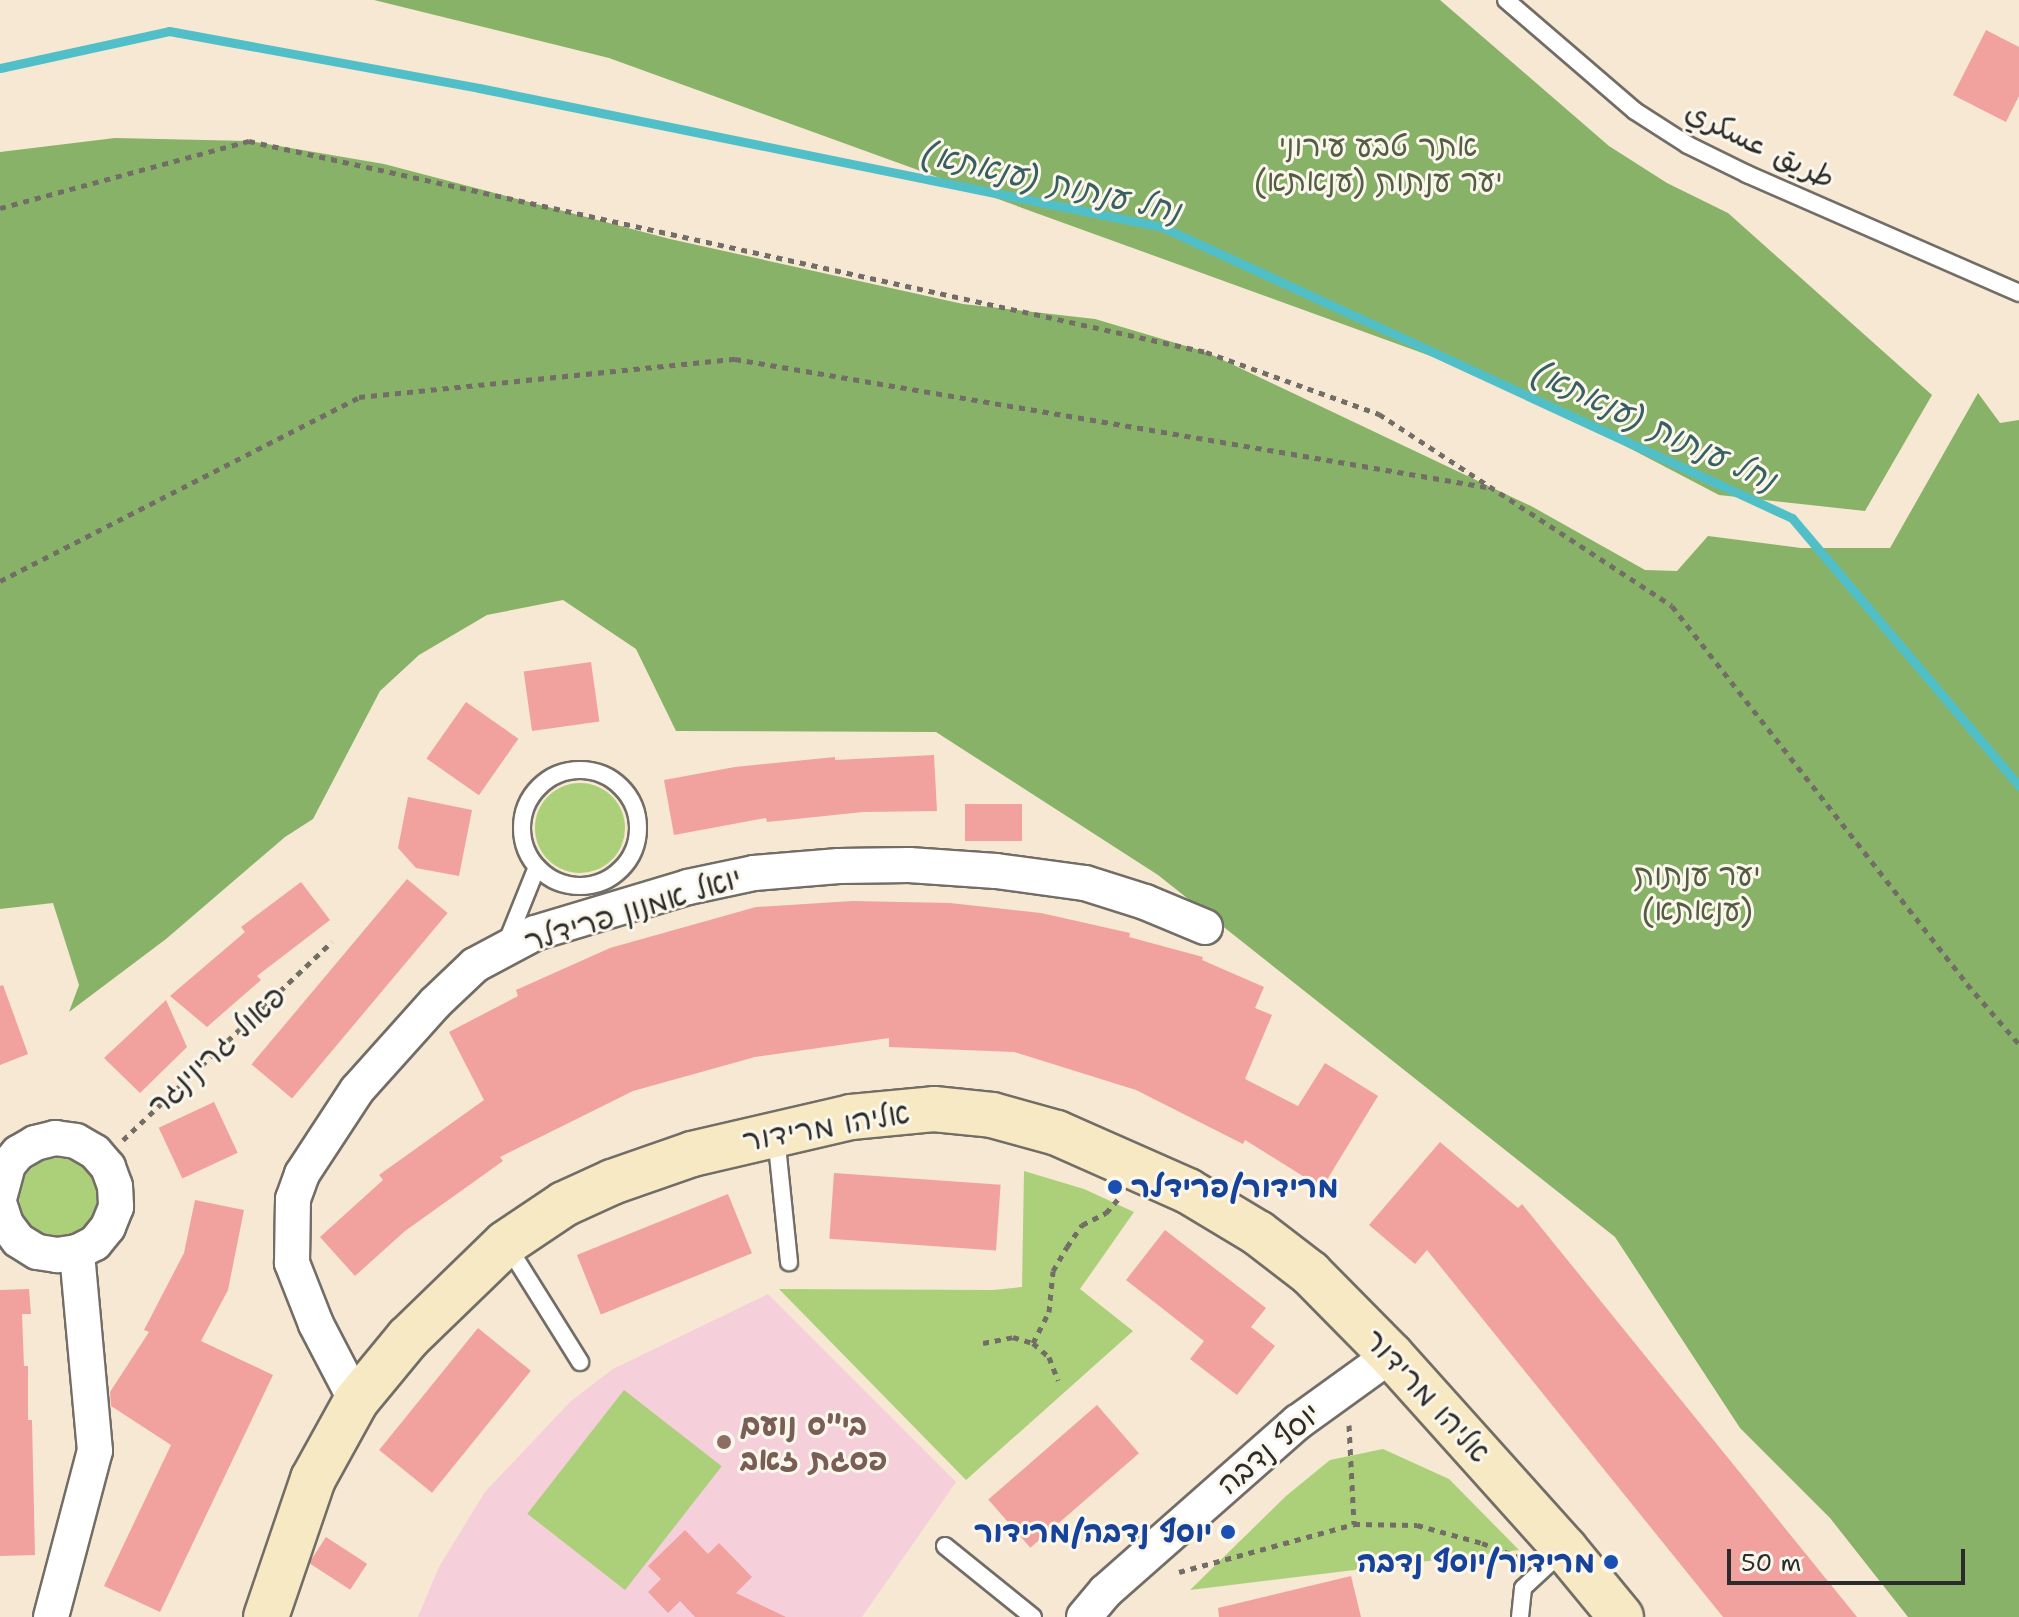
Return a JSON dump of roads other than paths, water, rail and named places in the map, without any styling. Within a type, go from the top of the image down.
[{"type":"street","name":"יואל אמנון פרידלר","points":[[356,1401],[316,1324],[292,1263],[293,1199],[302,1174],[357,1090],[435,1003],[475,965],[535,933],[688,887],[754,873],[839,866],[909,865],[996,871],[1085,883],[1145,902],[1205,927]]},
{"type":"street","name":"אליהו מרידור","points":[[266,1617],[313,1479],[356,1401],[408,1338],[506,1243],[564,1204],[612,1182],[692,1154],[775,1132],[851,1117],[948,1111],[992,1115],[1057,1133],[1143,1169],[1258,1233],[1310,1273],[1391,1355],[1555,1558],[1621,1617]]},
{"type":"street","points":[[0,1195],[8,1165],[35,1143],[55,1138],[76,1141],[102,1160],[115,1186],[116,1207],[108,1227],[95,1243],[77,1252],[57,1255],[37,1252],[18,1240],[6,1224],[0,1206]]},
{"type":"street","points":[[51,1617],[95,1451],[77,1252]]},
{"type":"street","name":"יוסף נדבה","points":[[1084,1617],[1106,1591],[1298,1422],[1391,1355]]},
{"type":"lane","name":"طريق عسكري","points":[[1506,0],[1635,111],[1688,145],[2019,293]]},
{"type":"lane","points":[[574,770],[594,771],[622,787],[633,804],[638,823],[637,843],[629,862],[609,879],[590,886],[570,885],[551,878],[537,867],[526,850],[522,831],[525,810],[534,793],[549,779],[574,770]]},
{"type":"lane","points":[[503,950],[537,867]]},
{"type":"lane","points":[[775,1132],[789,1262]]},
{"type":"lane","points":[[506,1243],[580,1362]]},
{"type":"lane","points":[[945,1546],[1033,1617]]},
{"type":"lane","points":[[1520,1617],[1523,1588],[1555,1558]]},
{"type":"waterway","name":"נחל ענתות (ענאתא)","points":[[0,68],[169,31],[479,88],[1162,227],[1792,518],[2019,786]]},
{"type":"place","name":"מרידור/פרידלר","points":[[1115,1187]]},
{"type":"place","name":"בי\"ס נועם פסגת זאב","points":[[724,1442]]},
{"type":"place","name":"יוסף נדבה/מרידור","points":[[1228,1532]]},
{"type":"place","name":"מרידור/יוסף נדבה","points":[[1611,1562]]},
{"type":"park label","name":"אתר טבע עירוני יער ענתות (ענאתא)","points":[[1378,163]]},
{"type":"park label","name":"יער ענתות (ענאתא)","points":[[1697,892]]}]
